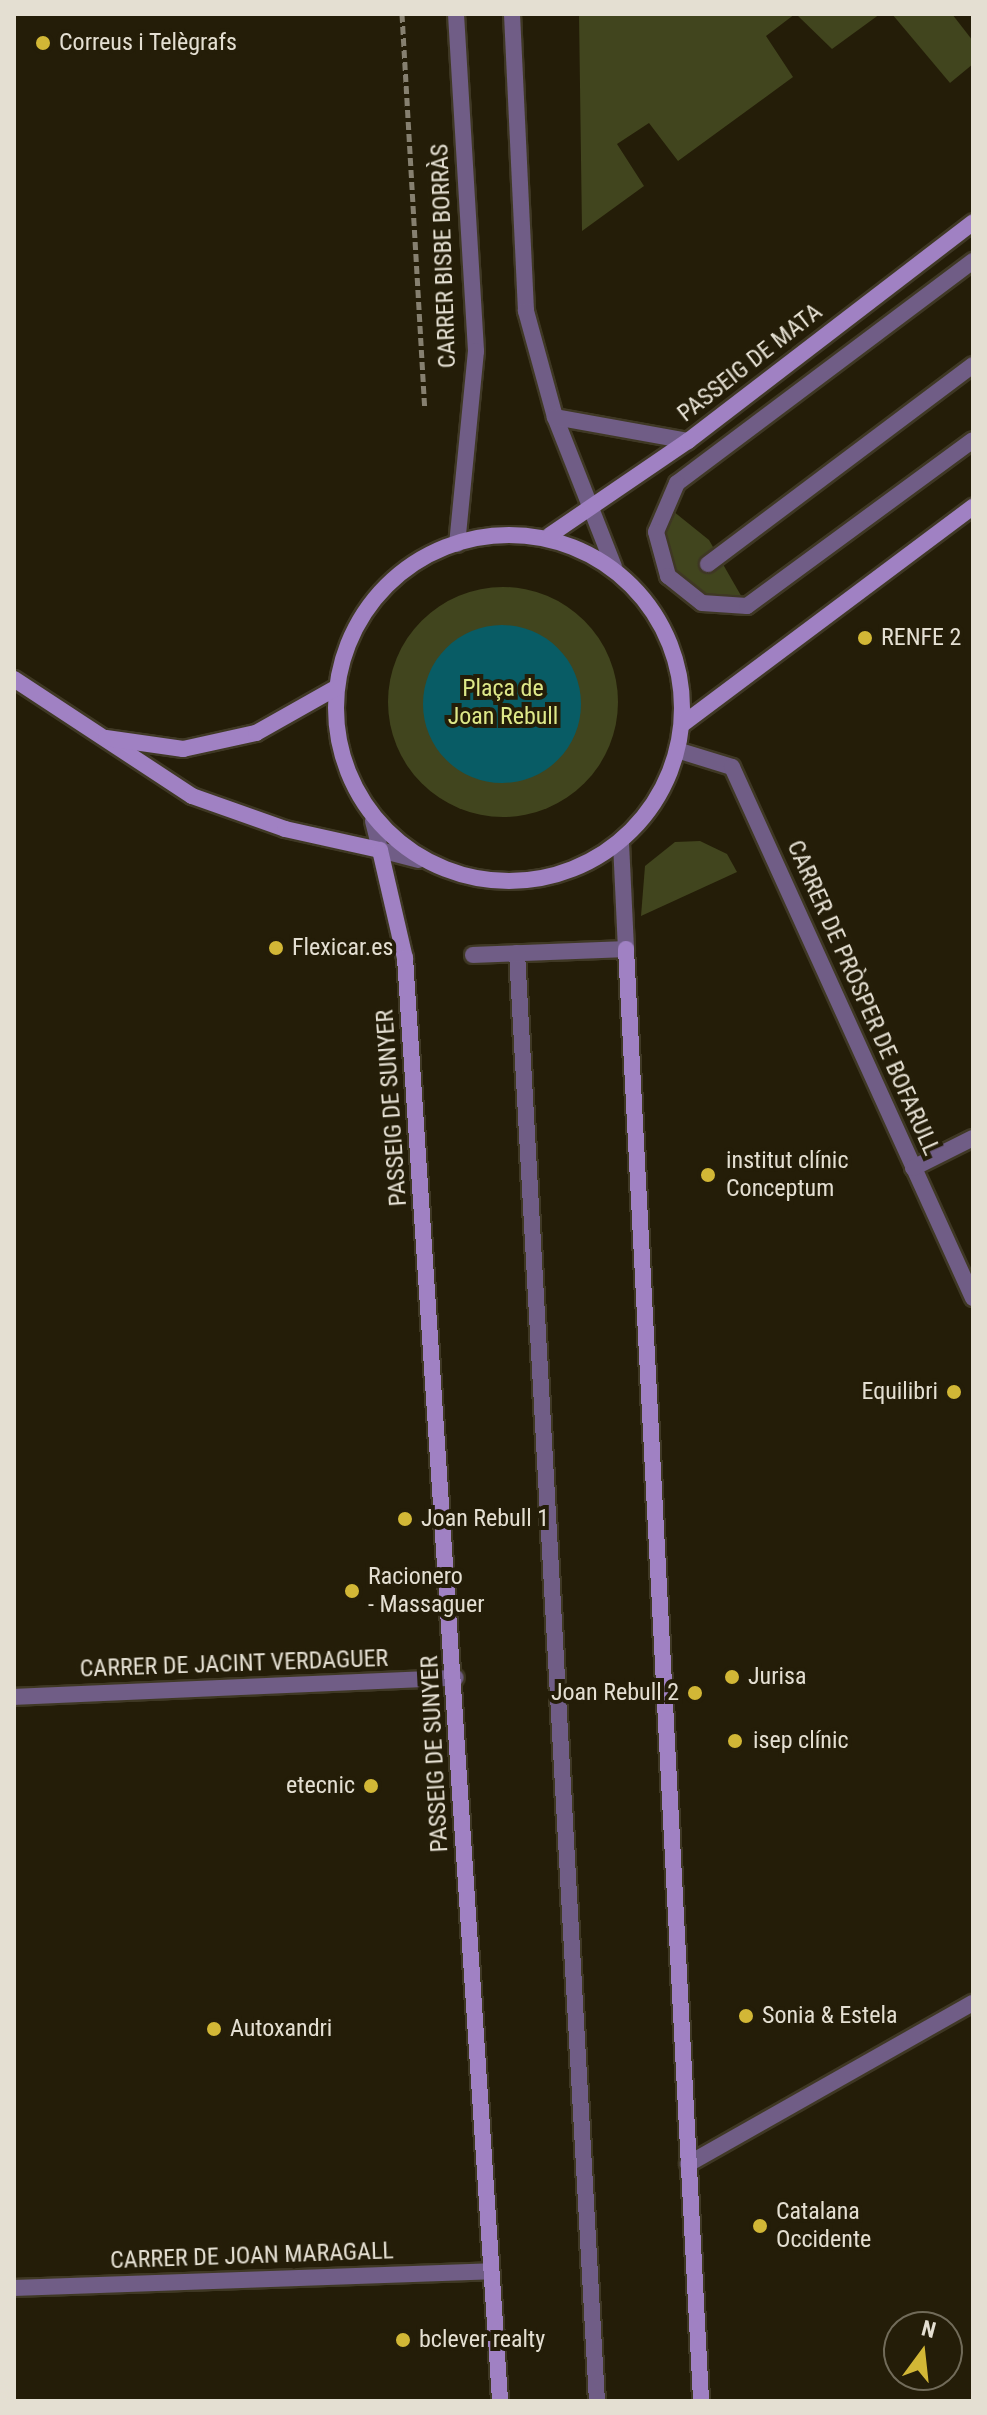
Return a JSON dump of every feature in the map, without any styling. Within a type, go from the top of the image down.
[{"type":"street","name":"CARRER BISBE BORRÀS","points":[[456,14],[476,351],[457,544]]},
{"type":"street","points":[[14,679],[96,736],[192,796],[285,829],[493,880],[542,876],[621,843],[663,789],[680,751],[684,723],[672,653],[614,567],[555,417],[526,311],[512,14]]},
{"type":"street","name":"PASSEIG DE MATA","points":[[550,535],[688,441],[973,222]]},
{"type":"street","points":[[973,261],[677,483],[656,532],[668,576],[702,603],[747,606],[973,440]]},
{"type":"street","points":[[708,564],[973,365]]},
{"type":"street","points":[[555,417],[688,441]]},
{"type":"street","points":[[684,723],[973,507]]},
{"type":"street","points":[[419,860],[373,821],[351,783],[337,738],[336,688],[359,617],[416,564],[457,544],[550,535],[614,567]]},
{"type":"street","points":[[96,736],[183,749],[256,733],[336,688]]},
{"type":"street","name":"CARRER DE PRÒSPER DE BOFARULL","points":[[680,751],[732,767],[973,1298]]},
{"type":"street","name":"PASSEIG DE SUNYER","points":[[373,821],[405,958],[456,1678],[500,2401]]},
{"type":"street","points":[[621,843],[701,2401]]},
{"type":"street","points":[[473,955],[626,949]]},
{"type":"street","points":[[517,953],[597,2401]]},
{"type":"street","points":[[913,1168],[973,1138]]},
{"type":"street","name":"CARRER DE JACINT VERDAGUER","points":[[14,1697],[456,1678]]},
{"type":"street","points":[[688,2164],[973,2003]]},
{"type":"street","name":"CARRER DE JOAN MARAGALL","points":[[14,2288],[491,2271]]},
{"type":"path","points":[[402,14],[425,411]]},
{"type":"green space","points":[[579,14],[795,14],[766,36],[793,77],[678,161],[649,123],[617,144],[644,186],[582,231]]},
{"type":"green space","points":[[796,14],[880,14],[832,49]]},
{"type":"green space","points":[[892,14],[952,14],[973,41],[973,64],[950,83]]},
{"type":"green space","points":[[663,503],[709,540],[747,606],[717,605],[668,576]]},
{"type":"green space","name":"Plaça de Joan Rebull","points":[[503,587],[525,589],[547,596],[567,606],[584,621],[599,638],[609,658],[616,680],[616,724],[609,746],[599,766],[584,783],[567,798],[547,808],[525,815],[503,817],[481,815],[459,808],[439,798],[422,783],[407,766],[397,746],[390,724],[388,702],[390,680],[397,658],[407,638],[422,621],[439,606],[459,596],[481,589]]},
{"type":"green space","points":[[700,841],[727,854],[737,872],[641,916],[645,866],[675,842]]},
{"type":"water","points":[[502,625],[532,631],[558,648],[575,674],[581,704],[575,734],[558,760],[532,777],[502,783],[472,777],[446,760],[429,734],[423,704],[429,674],[446,648],[472,631]]},
{"type":"place","name":"Correus i Telègrafs","points":[[43,43]]},
{"type":"place","name":"RENFE 2","points":[[865,638]]},
{"type":"place","name":"Flexicar.es","points":[[276,948]]},
{"type":"place","name":"institut clínic Conceptum","points":[[708,1175]]},
{"type":"place","name":"Equilibri","points":[[954,1392]]},
{"type":"place","name":"Joan Rebull 1","points":[[405,1519]]},
{"type":"place","name":"Racionero - Massaguer","points":[[352,1591]]},
{"type":"place","name":"Jurisa","points":[[732,1677]]},
{"type":"place","name":"Joan Rebull 2","points":[[695,1693]]},
{"type":"place","name":"isep clínic","points":[[735,1741]]},
{"type":"place","name":"etecnic","points":[[371,1786]]},
{"type":"place","name":"Sonia & Estela","points":[[746,2016]]},
{"type":"place","name":"Autoxandri","points":[[214,2029]]},
{"type":"place","name":"Catalana Occidente","points":[[760,2226]]},
{"type":"place","name":"bclever realty","points":[[403,2340]]}]
